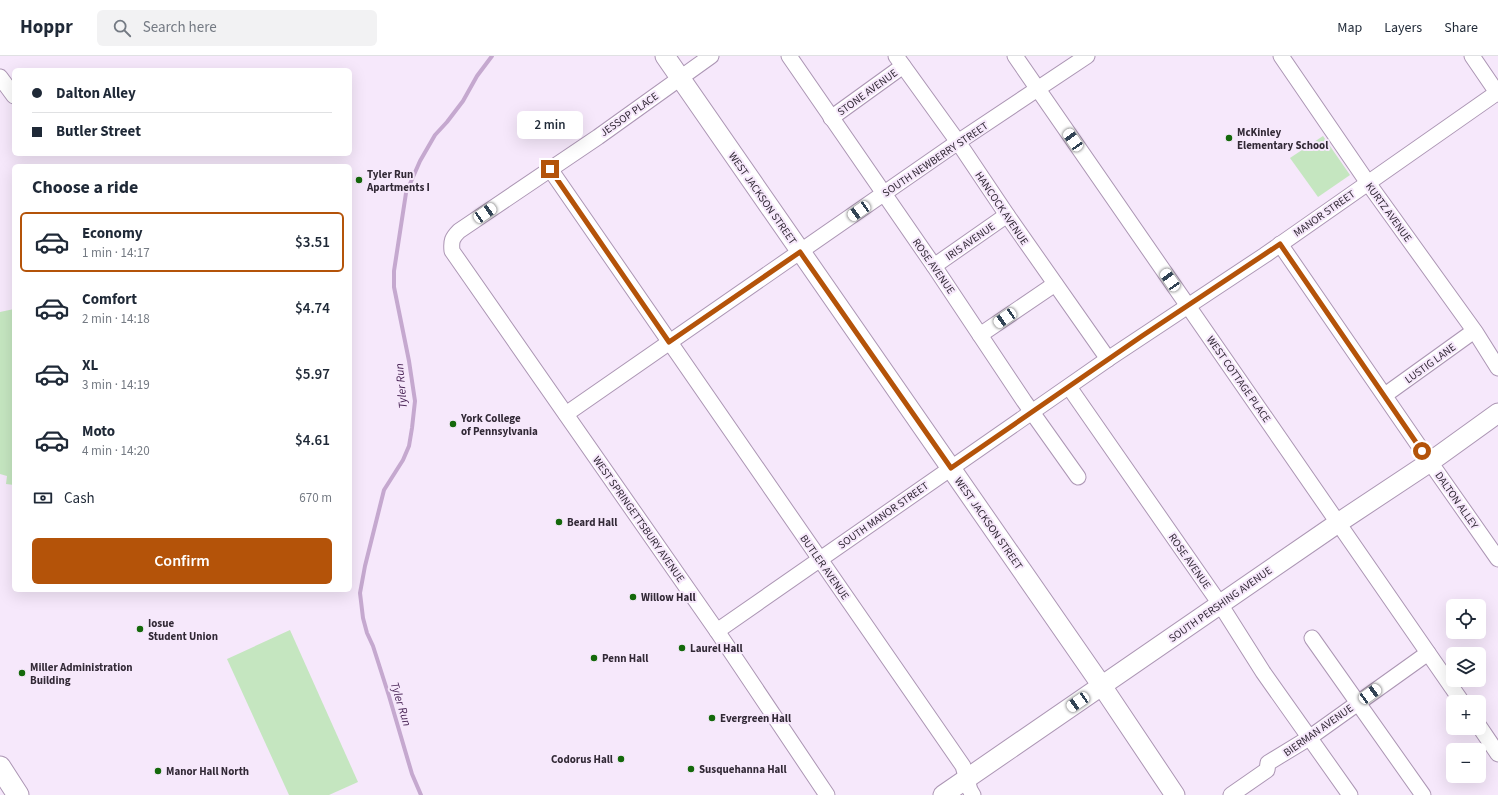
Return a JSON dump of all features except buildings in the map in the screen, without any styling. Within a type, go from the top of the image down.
[{"type":"main road","points":[[0,767],[18,795]]},
{"type":"street","name":"WEST JACKSON STREET","points":[[665,56],[1102,686],[1175,795]]},
{"type":"street","name":"JESSOP PLACE","points":[[451,243],[453,237],[459,231],[711,56]]},
{"type":"street","name":"ROSE AVENUE","points":[[789,56],[1078,477]]},
{"type":"street","name":"WEST COTTAGE PLACE","points":[[1015,56],[1457,695]]},
{"type":"street","name":"SOUTH NEWBERRY STREET","points":[[566,414],[958,142],[1087,56]]},
{"type":"street","name":"KURTZ AVENUE","points":[[1281,56],[1368,183],[1474,331],[1498,368]]},
{"type":"street","points":[[1472,56],[1498,93]]},
{"type":"street","name":"STONE AVENUE","points":[[831,118],[900,61]]},
{"type":"street","name":"HANCOCK AVENUE","points":[[900,61],[1108,359]]},
{"type":"street","points":[[0,77],[12,93]]},
{"type":"street","name":"MANOR STREET","points":[[951,468],[1108,359],[1280,244],[1498,93]]},
{"type":"street","name":"BUTLER AVENUE","points":[[550,169],[962,765],[970,787]]},
{"type":"street","name":"IRIS AVENUE","points":[[934,266],[1007,215]]},
{"type":"street","name":"WEST SPRINGETTSBURY AVENUE","points":[[451,243],[452,251],[458,260],[717,631],[828,795]]},
{"type":"street","name":"DALTON ALLEY","points":[[1280,244],[1498,559]]},
{"type":"street","points":[[980,335],[1055,284]]},
{"type":"street","name":"LUSTIG LANE","points":[[1385,395],[1474,331]]},
{"type":"street","name":"ROSE AVENUE","points":[[1069,387],[1220,604],[1263,672],[1350,795]]},
{"type":"street","name":"SOUTH PERSHING AVENUE","points":[[943,795],[970,787],[1102,686],[1338,523],[1430,462],[1498,413]]},
{"type":"street","name":"SOUTH MANOR STREET","points":[[717,631],[951,468]]},
{"type":"street","points":[[1312,638],[1423,795]]},
{"type":"street","name":"BIERMAN AVENUE","points":[[1231,795],[1267,770],[1268,763],[1309,738],[1428,653]]},
{"type":"street","points":[[1485,735],[1498,754]]},
{"type":"green space","points":[[1323,136],[1350,175],[1318,197],[1290,158]]},
{"type":"green space","points":[[12,309],[12,485],[6,484],[7,476],[0,474],[0,312]]},
{"type":"green space","points":[[290,630],[358,782],[329,795],[289,795],[227,659]]},
{"type":"waterway","name":"Tyler Run","points":[[421,795],[412,774],[389,696],[373,646],[367,633],[363,618],[360,593],[365,566],[384,490],[403,460],[409,446],[412,428],[415,401],[409,361],[394,287],[394,271],[406,193],[420,161],[435,135],[463,101],[477,76],[492,56]]},
{"type":"place","name":"McKinley Elementary School","points":[[1229,138]]},
{"type":"place","name":"Tyler Run Apartments I","points":[[359,180]]},
{"type":"place","name":"York College of Pennsylvania","points":[[453,424]]},
{"type":"place","name":"Beard Hall","points":[[559,522]]},
{"type":"place","name":"Willow Hall","points":[[633,597]]},
{"type":"place","name":"Iosue Student Union","points":[[140,629]]},
{"type":"place","name":"Laurel Hall","points":[[682,648]]},
{"type":"place","name":"Penn Hall","points":[[594,658]]},
{"type":"place","name":"Miller Administration Building","points":[[22,673]]},
{"type":"place","name":"Evergreen Hall","points":[[712,718]]},
{"type":"place","name":"Codorus Hall","points":[[621,759]]},
{"type":"place","name":"Susquehanna Hall","points":[[691,769]]},
{"type":"place","name":"Manor Hall North","points":[[158,771]]},
{"type":"route","points":[[550,169],[669,342],[800,252],[951,468],[1108,359],[1280,244],[1422,451]]}]
